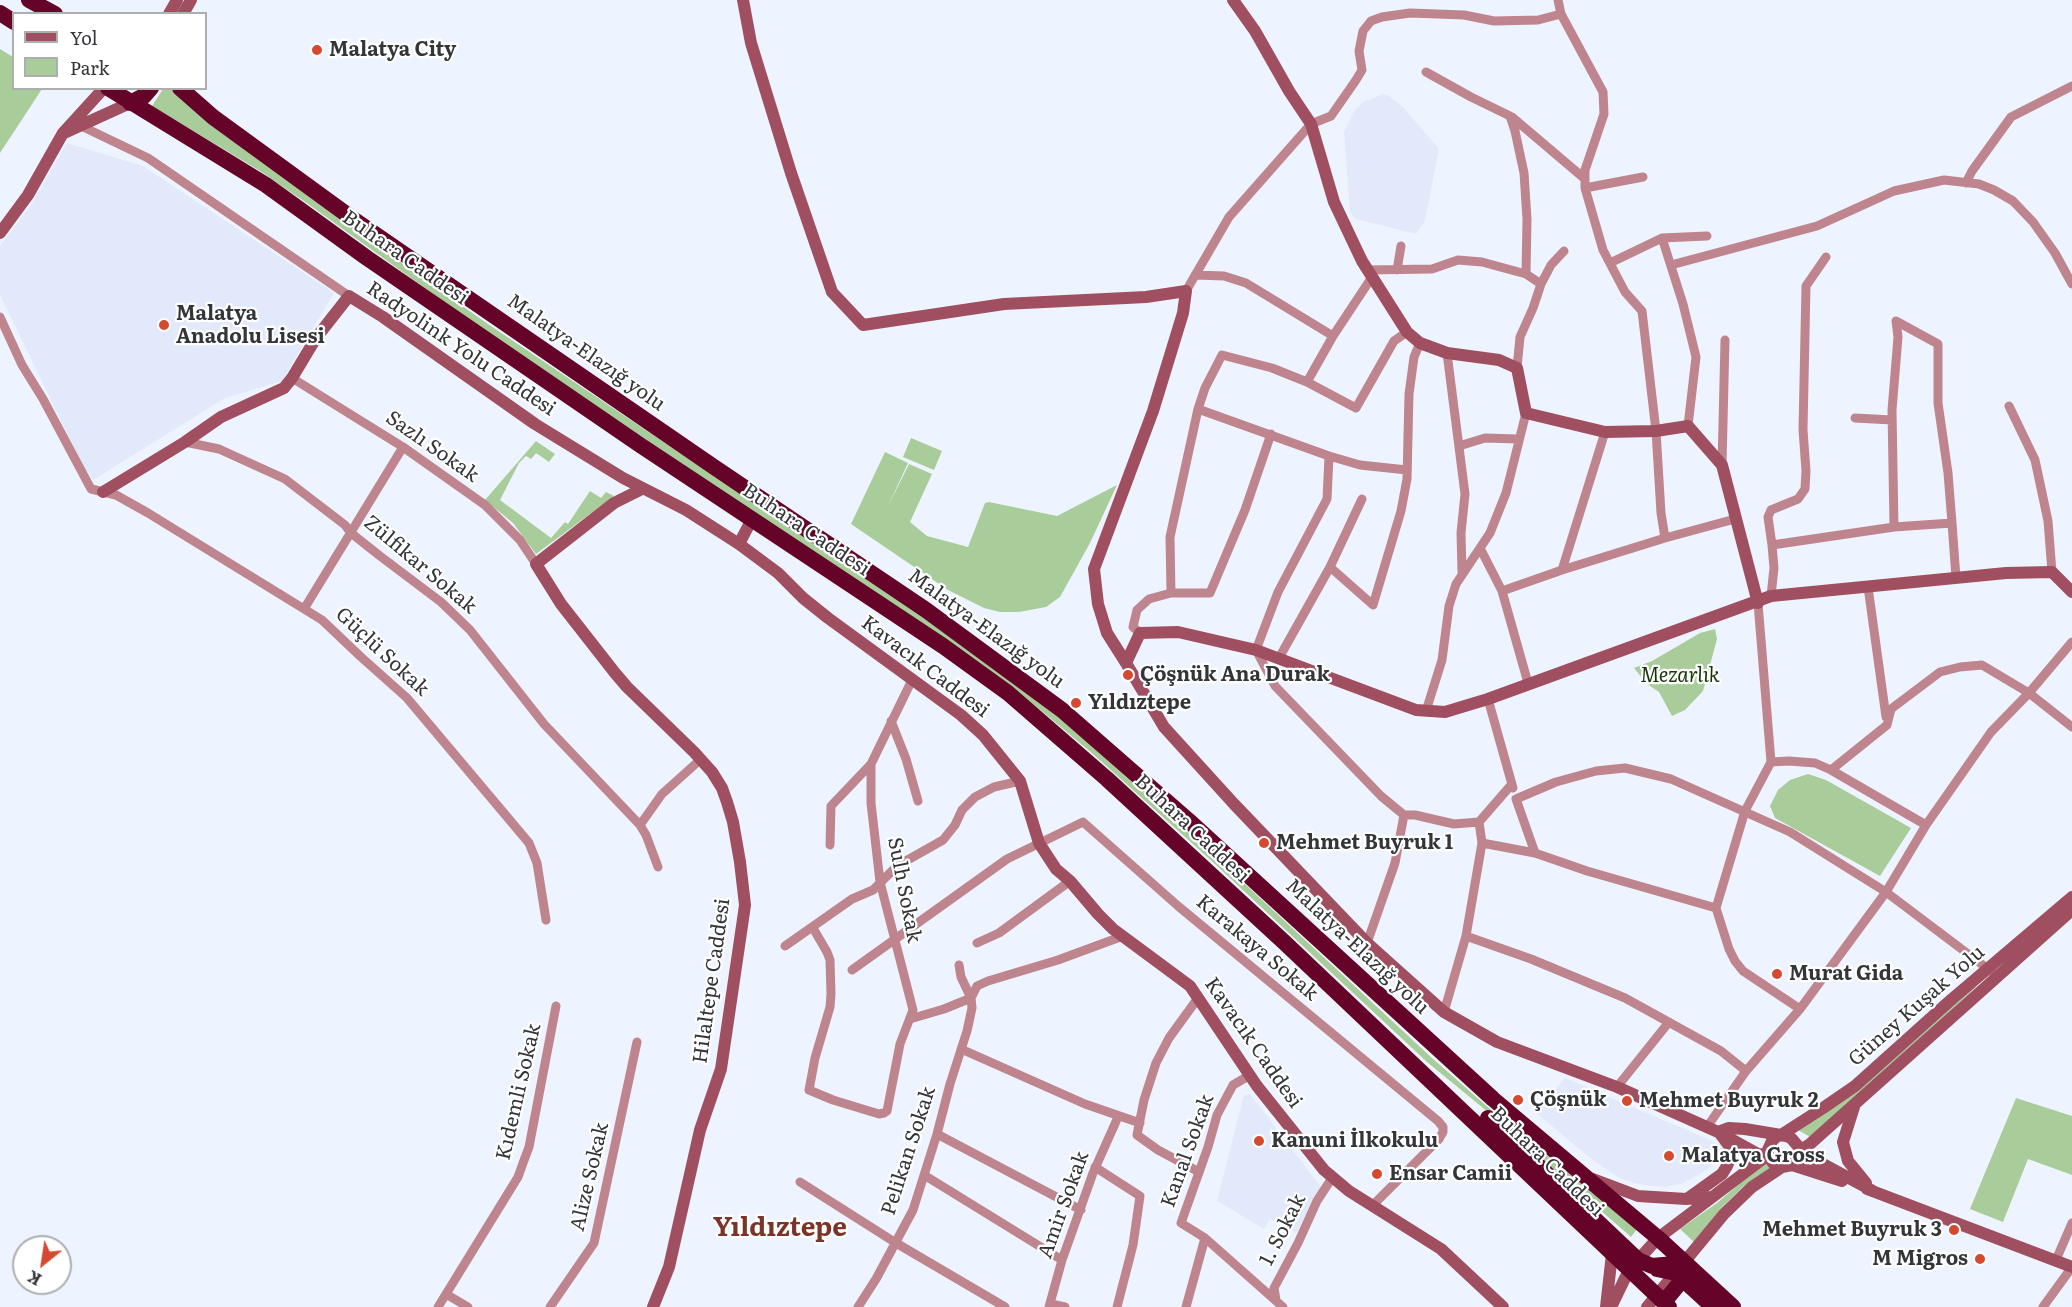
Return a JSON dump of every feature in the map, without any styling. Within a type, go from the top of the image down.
[{"type":"highway","points":[[29,0],[51,12]]},
{"type":"highway","name":"Buhara Caddesi","points":[[109,90],[266,185],[367,258],[943,646],[1008,693],[1154,822],[1442,1090],[1612,1254],[1632,1261],[1659,1303]]},
{"type":"highway","points":[[130,103],[144,96],[149,90]]},
{"type":"highway","name":"Malatya-Elazığ yolu","points":[[182,90],[213,117],[353,219],[926,610],[1062,710],[1189,821],[1493,1099],[1653,1234],[1681,1272],[1733,1307]]},
{"type":"highway","points":[[1442,1090],[1476,1107],[1632,1261],[1681,1272],[1713,1307]]},
{"type":"highway","points":[[1632,1261],[1653,1234]]},
{"type":"highway","points":[[1659,1303],[1681,1272]]},
{"type":"street","points":[[743,0],[751,43],[832,292],[862,325],[1004,304],[1146,297],[1186,291]]},
{"type":"street","points":[[1233,0],[1255,31],[1289,91],[1311,124],[1334,202],[1370,274],[1407,332],[1420,343],[1447,353],[1498,360],[1517,368]]},
{"type":"street","points":[[1558,0],[1561,14],[1603,92],[1604,114],[1585,170],[1585,183],[1603,250],[1625,292],[1642,311],[1656,431],[1661,513],[1665,538]]},
{"type":"street","points":[[1561,14],[1538,20],[1494,21],[1464,15],[1410,13],[1371,21],[1363,31],[1359,51],[1362,70],[1356,80],[1331,116],[1311,124],[1229,217],[1186,291],[1183,313],[1153,411],[1094,569],[1098,604],[1107,633],[1164,727],[1367,943],[1444,1012],[1497,1042],[1617,1087],[1713,1129],[1758,1154],[1768,1155]]},
{"type":"street","points":[[1426,72],[1510,116],[1585,183],[1643,177]]},
{"type":"street","points":[[1966,183],[1972,171],[2011,117],[2072,87]]},
{"type":"street","points":[[77,124],[104,90]]},
{"type":"street","points":[[0,233],[28,195],[63,134],[77,124],[130,103]]},
{"type":"street","points":[[1510,116],[1524,173],[1527,219],[1526,274]]},
{"type":"street","points":[[77,124],[148,158],[349,296]]},
{"type":"street","points":[[1671,265],[1817,226],[1894,191],[1944,180],[1978,184],[2013,201],[2033,222],[2055,253],[2072,284]]},
{"type":"street","points":[[1610,263],[1662,238],[1707,236]]},
{"type":"street","points":[[1662,238],[1696,357],[1688,426],[1722,465]]},
{"type":"street","points":[[1397,270],[1401,246]]},
{"type":"street","points":[[1426,711],[1442,660],[1449,606],[1456,584],[1490,533],[1506,493],[1526,413],[1517,368],[1520,337],[1541,284],[1551,265],[1564,251]]},
{"type":"street","points":[[1771,596],[1774,568],[1768,517],[1771,510],[1798,499],[1805,489],[1803,430],[1806,286],[1826,257]]},
{"type":"street","points":[[1370,274],[1397,270],[1432,269],[1458,260],[1482,262],[1526,274],[1541,284]]},
{"type":"street","points":[[1307,382],[1370,274]]},
{"type":"street","points":[[1196,275],[1224,276],[1246,283],[1333,336]]},
{"type":"street","name":"Radyolink Yolu Caddesi","points":[[103,492],[221,417],[284,388],[316,338],[349,296],[383,317],[535,424],[642,489]]},
{"type":"street","name":"Güçlü Sokak","points":[[0,317],[22,365],[43,399],[91,489],[116,495],[148,513],[330,626],[411,703],[524,837],[534,852],[537,863],[546,920]]},
{"type":"street","points":[[1894,527],[1892,420],[1899,337],[1896,321],[1938,344],[1938,403],[1948,472],[1956,578]]},
{"type":"street","points":[[1171,593],[1170,537],[1198,409],[1205,388],[1222,355],[1272,368],[1307,382],[1356,408],[1394,341],[1407,332]]},
{"type":"street","points":[[1725,340],[1722,465],[1758,603],[1772,762],[1745,811],[1716,908],[1729,949],[1743,971],[1800,1009]]},
{"type":"street","points":[[1330,567],[1373,605],[1401,511],[1407,470],[1409,394],[1414,357],[1420,343]]},
{"type":"street","points":[[1447,353],[1465,494],[1461,533],[1462,572]]},
{"type":"street","name":"Sazlı Sokak","points":[[292,378],[404,447],[497,516],[520,540],[536,564]]},
{"type":"street","points":[[2009,406],[2035,460],[2048,521],[2052,572],[2072,592]]},
{"type":"street","points":[[1198,409],[1359,465],[1407,470]]},
{"type":"street","points":[[1526,413],[1605,432],[1656,431],[1688,426]]},
{"type":"street","points":[[1855,418],[1892,420]]},
{"type":"street","points":[[1562,570],[1605,432]]},
{"type":"street","points":[[1271,434],[1245,510],[1210,592],[1171,593],[1149,599],[1137,610],[1133,627],[1140,633],[1178,632],[1256,650],[1416,710],[1444,712],[1488,699],[1758,603],[1771,596],[2006,573],[2052,572]]},
{"type":"street","points":[[1459,446],[1485,438],[1518,439]]},
{"type":"street","name":"Zülfikar Sokak","points":[[185,442],[219,449],[285,479],[345,525],[351,533],[423,586],[459,618],[494,657],[544,724],[640,825],[658,867]]},
{"type":"street","points":[[304,609],[404,447]]},
{"type":"street","points":[[1329,456],[1327,499],[1278,592],[1256,650],[1275,686],[1381,796],[1404,815],[1415,815],[1454,824],[1479,822],[1512,784]]},
{"type":"street","points":[[536,564],[614,503],[642,489]]},
{"type":"street","name":"Kavacık Caddesi","points":[[642,489],[678,506],[739,544],[778,573],[811,605],[961,715],[983,735],[1020,781],[1039,843],[1056,869],[1070,881],[1098,915],[1184,981],[1282,1119],[1332,1178],[1441,1249],[1503,1307]]},
{"type":"street","points":[[1279,658],[1330,567],[1362,500]]},
{"type":"street","points":[[739,544],[752,519]]},
{"type":"street","points":[[1502,591],[1665,538],[1735,519]]},
{"type":"street","points":[[1772,544],[1894,527],[1952,523]]},
{"type":"street","points":[[1480,548],[1502,591],[1528,683]]},
{"type":"street","name":"Hilaltepe Caddesi","points":[[536,564],[561,604],[615,674],[701,759],[722,788],[733,822],[743,890],[744,919],[721,1069],[700,1130],[669,1267],[653,1307]]},
{"type":"street","points":[[1868,587],[1887,725]]},
{"type":"street","points":[[1126,663],[1140,633]]},
{"type":"street","points":[[1713,1129],[1746,1071],[1800,1009],[1886,891],[1926,825],[1991,732],[2030,693],[2072,642]]},
{"type":"street","points":[[1831,770],[1887,725],[1891,709],[1940,672],[1960,667],[1982,665],[2030,693],[2072,727]]},
{"type":"street","name":"Sulh Sokak","points":[[813,928],[830,960],[831,994],[830,1007],[815,1058],[809,1090],[815,1094],[879,1114],[887,1111],[900,1044],[913,1010],[880,882],[871,803],[871,764],[912,680]]},
{"type":"street","points":[[1488,699],[1516,799],[1535,853]]},
{"type":"street","points":[[891,721],[906,759],[918,801]]},
{"type":"street","points":[[640,825],[662,794],[701,759]]},
{"type":"street","points":[[1772,762],[1815,763],[1926,825]]},
{"type":"street","points":[[830,845],[831,806],[871,764]]},
{"type":"street","points":[[1516,799],[1556,783],[1596,771],[1625,768],[1671,779],[1790,832],[1886,891],[1993,973]]},
{"type":"street","points":[[785,946],[852,899],[873,890],[897,866],[943,840],[955,825],[962,810],[982,792],[1020,781]]},
{"type":"street","points":[[1367,943],[1395,863],[1404,815]]},
{"type":"street","name":"Karakaya Sokak","points":[[1039,843],[1083,822],[1178,906],[1438,1121],[1443,1127],[1439,1139],[1373,1205]]},
{"type":"street","points":[[1444,1012],[1466,936],[1482,843],[1479,822]]},
{"type":"street","points":[[852,970],[1006,859],[1039,843]]},
{"type":"street","points":[[1482,843],[1535,853],[1587,871],[1716,908]]},
{"type":"street","points":[[977,943],[999,933],[1070,881]]},
{"type":"street","name":"Güney Kuşak Yolu","points":[[1799,1151],[1825,1131],[2072,897]]},
{"type":"street","name":"Güney Kuşak Yolu","points":[[1781,1135],[1855,1086],[1953,999],[1993,973],[2072,910]]},
{"type":"street","points":[[910,1019],[944,1010],[971,998],[977,986],[988,981],[1058,960],[1123,936]]},
{"type":"street","points":[[1466,936],[1625,998],[1720,1051],[1746,1071]]},
{"type":"street","points":[[959,965],[961,977],[971,998]]},
{"type":"street","name":"Pelikan Sokak","points":[[858,1307],[913,1210],[961,1049],[972,1008],[971,998]]},
{"type":"street","points":[[1198,998],[1169,1038],[1156,1064],[1144,1100],[1137,1135],[1158,1150],[1198,1172]]},
{"type":"street","name":"Kıdemli Sokak","points":[[438,1307],[518,1177],[529,1147],[556,1006]]},
{"type":"street","points":[[1617,1087],[1669,1022]]},
{"type":"street","name":"Alize Sokak","points":[[550,1307],[594,1243],[637,1042]]},
{"type":"street","points":[[961,1049],[1084,1104],[1140,1123]]},
{"type":"street","name":"Kanal Sokak","points":[[1205,1238],[1181,1223],[1217,1115],[1233,1085],[1250,1075]]},
{"type":"street","points":[[1864,1094],[1853,1109],[1843,1142],[1848,1161],[1857,1175],[1873,1191]]},
{"type":"street","name":"Amir Sokak","points":[[1050,1305],[1062,1260],[1095,1167],[1118,1117]]},
{"type":"street","points":[[1686,1199],[1722,1174],[1730,1159],[1730,1147],[1713,1129]]},
{"type":"street","points":[[1681,1272],[1724,1214],[1752,1187],[1796,1161],[1799,1151],[1791,1138],[1781,1135],[1745,1129],[1713,1129]]},
{"type":"street","points":[[937,1134],[1081,1210]]},
{"type":"street","points":[[1781,1135],[1769,1146],[1768,1155],[1773,1163],[1873,1191],[2072,1267],[2043,1307]]},
{"type":"street","points":[[1799,1151],[1873,1191]]},
{"type":"street","points":[[1653,1234],[1712,1197],[1768,1155]]},
{"type":"street","points":[[1095,1167],[1140,1196],[1133,1245],[1117,1307]]},
{"type":"street","points":[[924,1175],[1062,1260]]},
{"type":"street","points":[[1583,1175],[1638,1197],[1686,1199],[1712,1197]]},
{"type":"street","name":"1. Sokak","points":[[1276,1299],[1274,1288],[1317,1201],[1332,1178]]},
{"type":"street","points":[[800,1182],[896,1243],[1005,1307]]},
{"type":"street","points":[[2056,1260],[2072,1223]]},
{"type":"street","points":[[1186,1307],[1205,1238],[1283,1307]]},
{"type":"street","points":[[1606,1307],[1612,1254]]},
{"type":"street","points":[[1611,1307],[1632,1261]]},
{"type":"street","points":[[446,1294],[468,1307]]},
{"type":"street","points":[[1050,1305],[1065,1307]]},
{"type":"shaded area","points":[[1383,94],[1388,95],[1403,107],[1439,149],[1425,221],[1416,234],[1356,219],[1350,212],[1344,132],[1354,111],[1363,102]]},
{"type":"shaded area","name":"Malatya Anadolu Lisesi","points":[[67,143],[143,166],[334,293],[282,381],[225,398],[93,480],[84,468],[0,295],[0,246],[30,206]]},
{"type":"shaded area","points":[[1565,1078],[1724,1146],[1720,1158],[1705,1171],[1681,1184],[1665,1187],[1643,1185],[1621,1179],[1590,1158],[1535,1112]]},
{"type":"shaded area","name":"Kanuni İlkokulu","points":[[1250,1094],[1321,1187],[1296,1233],[1270,1219],[1264,1229],[1217,1201],[1244,1095]]},
{"type":"green space","points":[[0,49],[12,56],[12,90],[41,90],[0,153]]},
{"type":"green space","points":[[162,90],[171,90],[392,256],[485,322],[925,618],[1049,708],[1219,860],[1432,1058],[1490,1109],[1637,1229],[1631,1237],[1427,1062],[1215,864],[1093,754],[993,673],[482,329],[260,171],[152,106]]},
{"type":"green space","points":[[911,438],[942,451],[934,470],[903,457]]},
{"type":"green space","points":[[536,441],[555,454],[549,462],[536,453],[531,459],[526,456],[519,463],[500,500],[551,538],[565,522],[568,524],[590,491],[601,498],[606,492],[614,496],[536,554],[513,523],[485,500]]},
{"type":"green space","points":[[885,452],[908,463],[887,508],[909,464],[932,474],[910,522],[927,536],[968,547],[985,503],[1057,516],[1117,485],[1090,543],[1060,597],[1046,607],[1019,612],[1000,612],[984,608],[948,590],[851,524]]},
{"type":"green space","name":"Mezarlık","points":[[1715,629],[1717,639],[1703,691],[1685,710],[1672,716],[1659,692],[1647,684],[1634,668],[1652,661],[1700,633]]},
{"type":"green space","points":[[1808,774],[1826,780],[1911,828],[1880,876],[1775,818],[1770,806],[1778,790],[1790,780]]},
{"type":"green space","points":[[1974,983],[1976,987],[1812,1138],[1798,1130]]},
{"type":"green space","points":[[2016,1098],[2072,1116],[2072,1175],[2028,1159],[2003,1222],[1970,1209]]},
{"type":"green space","points":[[1767,1160],[1776,1164],[1743,1187],[1722,1207],[1694,1242],[1680,1229],[1717,1203]]},
{"type":"place","name":"Malatya City","points":[[317,50]]},
{"type":"place","name":"Malatya Anadolu Lisesi","points":[[164,325]]},
{"type":"place","name":"Çöşnük Ana Durak","points":[[1128,675]]},
{"type":"place","name":"Yıldıztepe","points":[[1076,703]]},
{"type":"place","name":"Mehmet Buyruk 1","points":[[1264,843]]},
{"type":"place","name":"Murat Gida","points":[[1777,974]]},
{"type":"place","name":"Çöşnük","points":[[1518,1100]]},
{"type":"place","name":"Mehmet Buyruk 2","points":[[1627,1101]]},
{"type":"place","name":"Kanuni İlkokulu","points":[[1259,1141]]},
{"type":"place","name":"Malatya Gross","points":[[1669,1156]]},
{"type":"place","name":"Ensar Camii","points":[[1377,1174]]},
{"type":"place","name":"Mehmet Buyruk 3","points":[[1954,1230]]},
{"type":"place","name":"M Migros","points":[[1980,1259]]},
{"type":"district","name":"Yıldıztepe","points":[[780,1228]]}]
